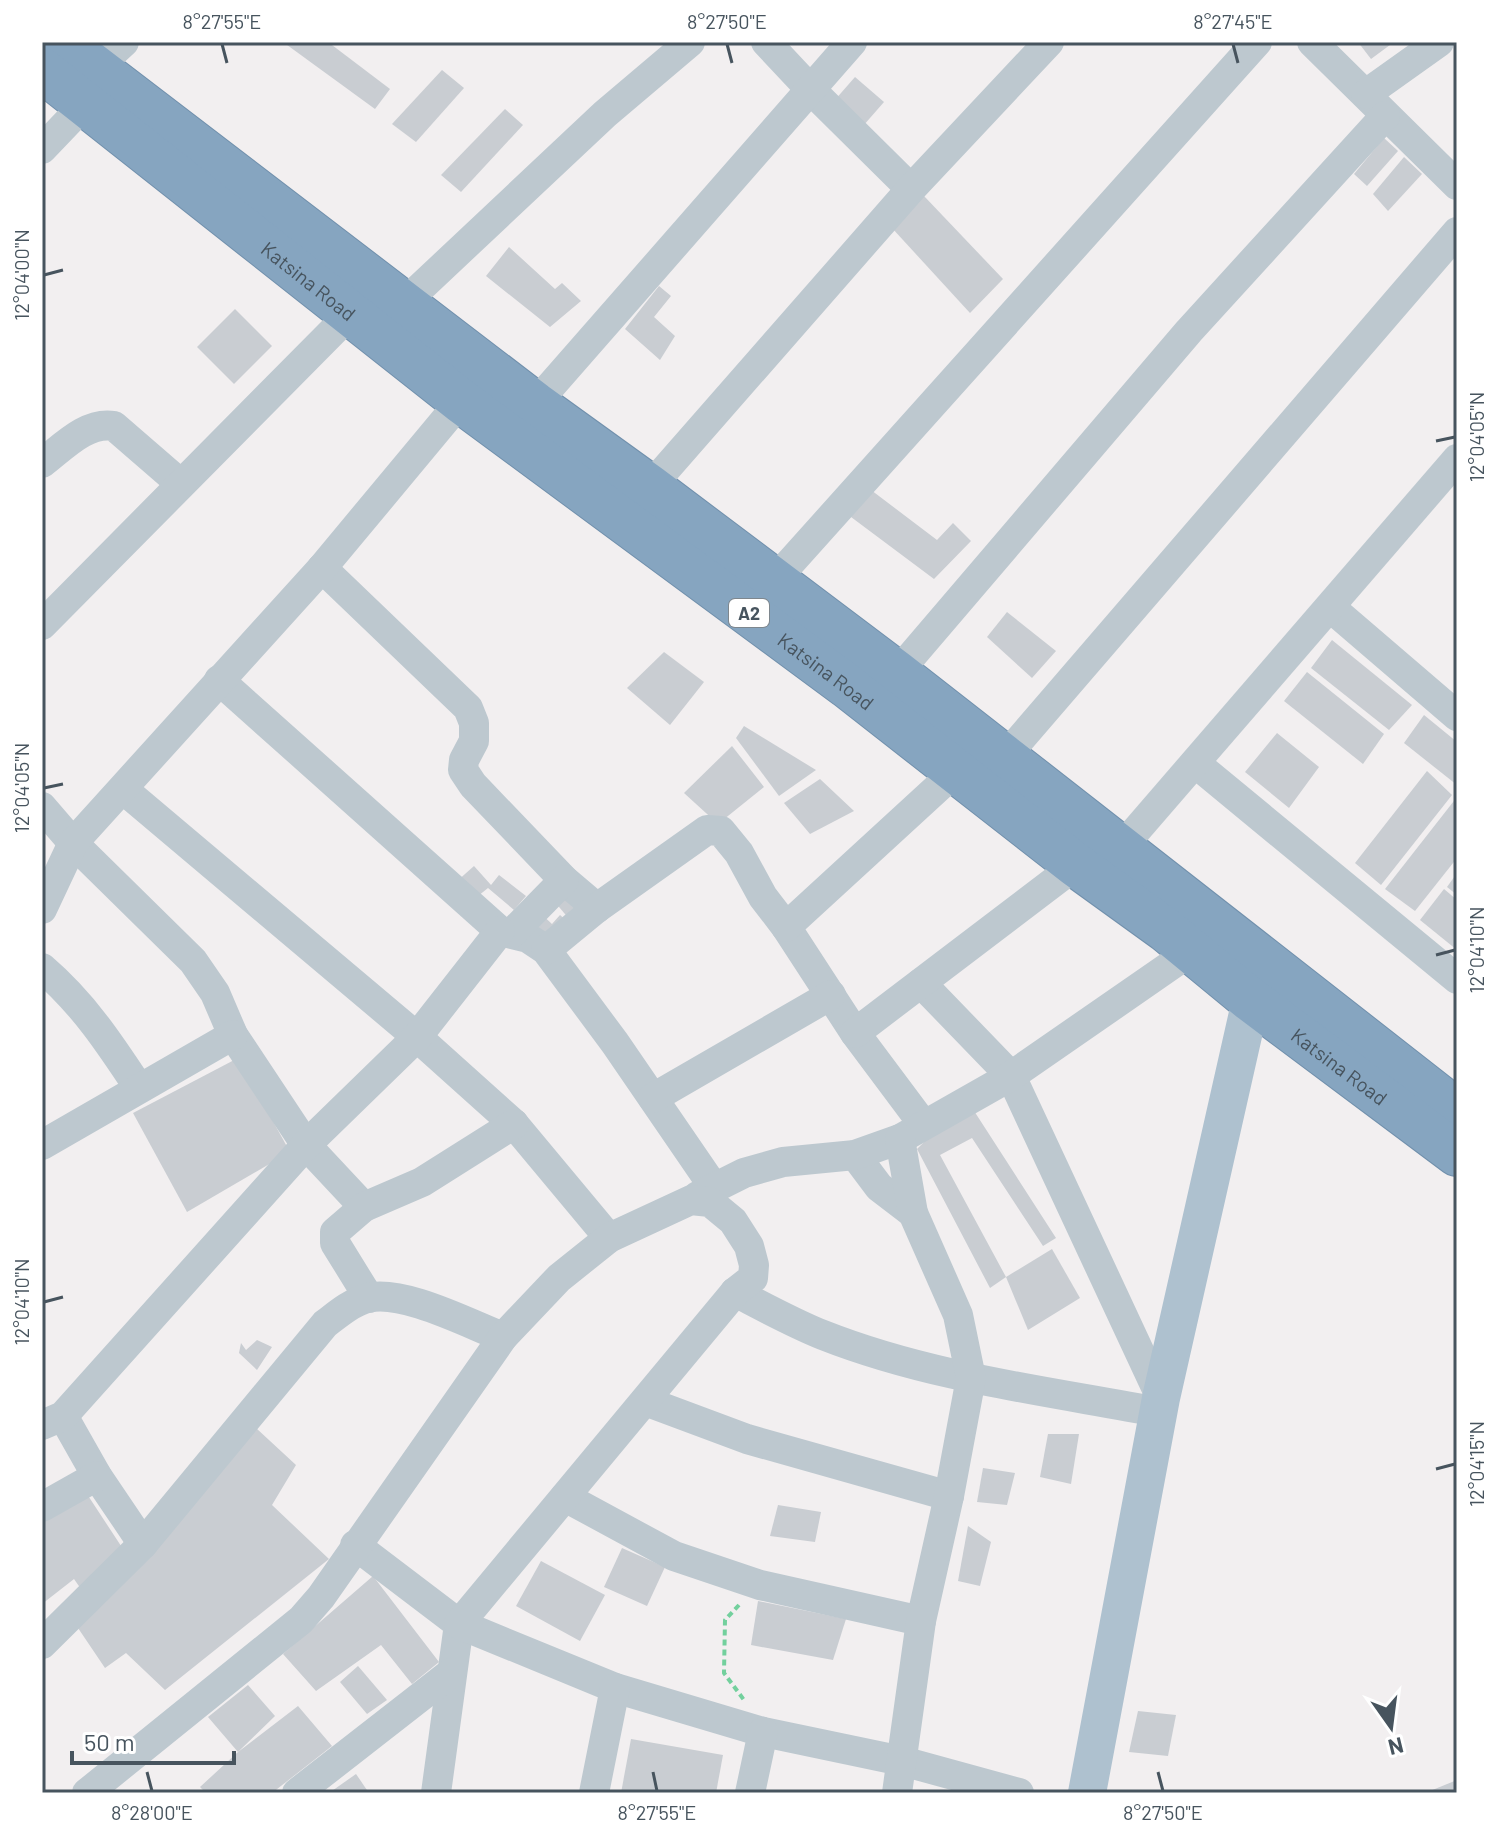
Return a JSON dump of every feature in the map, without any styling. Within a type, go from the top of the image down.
[{"type":"highway","name":"A2","points":[[92,64],[535,404],[897,673],[1121,848],[1262,984],[1457,1111]]},
{"type":"highway","name":"Katsina Road","points":[[42,70],[92,64],[349,315],[847,686],[1076,865],[1166,930],[1190,952],[1262,984],[1457,1154]]},
{"type":"main road","points":[[1087,1793],[1160,1405],[1262,984]]},
{"type":"street","points":[[404,303],[605,114],[690,42]]},
{"type":"street","points":[[766,42],[911,189]]},
{"type":"street","points":[[535,404],[852,42]]},
{"type":"street","points":[[650,487],[911,189],[1049,42]]},
{"type":"street","points":[[773,582],[1257,42]]},
{"type":"street","points":[[1312,42],[1457,185]]},
{"type":"street","points":[[897,673],[1189,331],[1376,105],[1439,42]]},
{"type":"street","points":[[42,149],[92,64]]},
{"type":"street","points":[[1004,758],[1457,232]]},
{"type":"street","points":[[42,625],[349,315]]},
{"type":"street","points":[[42,909],[73,843],[322,568],[461,401]]},
{"type":"street","points":[[42,463],[89,429],[102,424],[114,426],[181,484]]},
{"type":"street","points":[[1121,848],[1457,459]]},
{"type":"street","points":[[322,568],[468,708],[474,723],[474,741],[464,760],[463,770],[473,785],[564,880],[597,908]]},
{"type":"street","points":[[1330,607],[1457,716]]},
{"type":"street","points":[[219,680],[506,932],[528,938],[546,950],[653,1098],[702,1193],[733,1221],[749,1246],[754,1265],[753,1278],[735,1292],[459,1624],[436,1793]]},
{"type":"street","points":[[1195,763],[1457,979]]},
{"type":"street","points":[[786,927],[956,771]]},
{"type":"street","points":[[124,790],[417,1037],[514,1124],[609,1238]]},
{"type":"street","points":[[42,807],[73,843],[193,961],[215,993],[233,1035],[306,1145],[364,1207]]},
{"type":"street","points":[[546,950],[597,908],[707,830],[721,831],[739,853],[763,897],[831,995],[911,1131],[913,1213],[958,1315],[971,1378],[921,1621],[897,1793]]},
{"type":"street","points":[[855,1033],[1076,865]]},
{"type":"street","points":[[143,1544],[97,1476],[53,1420],[306,1145],[417,1037],[506,932],[564,880]]},
{"type":"street","points":[[87,1793],[301,1620],[321,1597],[503,1337],[559,1278],[609,1238],[744,1173],[783,1162],[855,1155],[911,1131],[1011,1076],[1190,952]]},
{"type":"street","points":[[42,968],[90,1015],[139,1088]]},
{"type":"street","points":[[921,983],[1011,1076],[1160,1405]]},
{"type":"street","points":[[653,1098],[831,995]]},
{"type":"street","points":[[42,1145],[233,1035]]},
{"type":"street","points":[[369,1298],[335,1243],[335,1232],[364,1207],[422,1182],[514,1124]]},
{"type":"street","points":[[855,1155],[879,1187],[913,1213]]},
{"type":"street","points":[[735,1292],[823,1335],[882,1355],[971,1378],[1160,1405]]},
{"type":"street","points":[[42,1644],[143,1544],[325,1324],[345,1308],[369,1298],[412,1302],[503,1337]]},
{"type":"street","points":[[645,1401],[747,1439],[949,1496]]},
{"type":"street","points":[[42,1507],[97,1476]]},
{"type":"street","points":[[565,1497],[674,1556],[760,1585],[921,1621]]},
{"type":"street","points":[[355,1545],[459,1624],[615,1688],[758,1722],[1019,1793]]},
{"type":"street","points":[[297,1793],[451,1673]]},
{"type":"street","points":[[594,1793],[615,1688]]},
{"type":"street","points":[[750,1793],[758,1722]]},
{"type":"path","points":[[758,1722],[724,1673],[725,1620],[760,1585]]},
{"type":"building","points":[[283,42],[328,42],[390,89],[375,109]]},
{"type":"building","points":[[1358,42],[1394,42],[1371,59]]},
{"type":"building","points":[[442,70],[464,88],[416,142],[392,124]]},
{"type":"building","points":[[855,77],[884,102],[863,126],[834,101]]},
{"type":"building","points":[[505,109],[523,125],[461,192],[441,175]]},
{"type":"building","points":[[1384,138],[1398,151],[1367,186],[1354,174]]},
{"type":"building","points":[[1404,157],[1422,174],[1388,211],[1373,194]]},
{"type":"building","points":[[924,196],[1003,279],[970,313],[892,228]]},
{"type":"building","points":[[509,247],[555,289],[562,283],[581,301],[550,327],[486,276]]},
{"type":"building","points":[[659,286],[671,296],[654,317],[675,336],[660,360],[625,329]]},
{"type":"building","points":[[235,309],[272,346],[234,384],[197,347]]},
{"type":"building","points":[[871,490],[937,540],[953,523],[971,541],[934,579],[847,514]]},
{"type":"building","points":[[1007,612],[1056,651],[1032,678],[987,637]]},
{"type":"building","points":[[1332,640],[1412,705],[1389,730],[1311,668]]},
{"type":"building","points":[[664,652],[704,682],[670,725],[627,688]]},
{"type":"building","points":[[1307,672],[1384,734],[1363,764],[1284,701]]},
{"type":"building","points":[[1424,715],[1457,742],[1457,785],[1404,743]]},
{"type":"building","points":[[744,726],[816,770],[779,796],[736,738]]},
{"type":"building","points":[[1277,733],[1319,767],[1289,808],[1245,772]]},
{"type":"building","points":[[732,746],[764,787],[718,824],[684,793]]},
{"type":"building","points":[[1427,771],[1452,795],[1381,885],[1355,863]]},
{"type":"building","points":[[820,779],[854,811],[810,834],[784,803]]},
{"type":"building","points":[[1457,797],[1457,858],[1415,911],[1385,889]]},
{"type":"building","points":[[474,866],[491,885],[499,875],[526,896],[514,910],[488,888],[473,900],[456,882]]},
{"type":"building","points":[[1457,873],[1457,895],[1447,887]]},
{"type":"building","points":[[1444,889],[1457,900],[1457,950],[1420,920]]},
{"type":"building","points":[[568,890],[584,908],[570,920],[554,901]]},
{"type":"building","points":[[538,911],[552,924],[560,915],[569,923],[552,940],[530,920]]},
{"type":"building","points":[[238,1058],[290,1152],[187,1212],[133,1113]]},
{"type":"building","points":[[967,1100],[1056,1238],[1043,1246],[972,1138],[940,1155],[1006,1277],[990,1288],[917,1149]]},
{"type":"building","points":[[1052,1249],[1080,1298],[1028,1330],[1006,1277]]},
{"type":"building","points":[[257,1340],[272,1347],[257,1370],[239,1353],[241,1343],[246,1350]]},
{"type":"building","points":[[256,1428],[296,1465],[272,1505],[329,1559],[165,1690],[126,1653],[105,1668],[78,1628]]},
{"type":"building","points":[[1048,1434],[1079,1434],[1071,1484],[1040,1477]]},
{"type":"building","points":[[983,1468],[1015,1473],[1007,1505],[977,1502]]},
{"type":"building","points":[[83,1488],[125,1552],[81,1589],[74,1579],[42,1604],[42,1516]]},
{"type":"building","points":[[778,1505],[821,1512],[815,1542],[770,1536]]},
{"type":"building","points":[[968,1526],[991,1542],[980,1586],[958,1581]]},
{"type":"building","points":[[622,1548],[665,1567],[647,1606],[604,1587]]},
{"type":"building","points":[[541,1561],[605,1595],[580,1641],[516,1606]]},
{"type":"building","points":[[373,1576],[439,1662],[412,1684],[381,1645],[316,1691],[283,1654]]},
{"type":"building","points":[[758,1601],[846,1619],[833,1660],[751,1645]]},
{"type":"building","points":[[358,1666],[387,1700],[367,1714],[340,1682]]},
{"type":"building","points":[[248,1685],[275,1716],[238,1752],[208,1717]]},
{"type":"building","points":[[298,1706],[332,1746],[272,1793],[206,1793],[200,1787],[238,1752]]},
{"type":"building","points":[[1138,1711],[1176,1715],[1168,1756],[1129,1752]]},
{"type":"building","points":[[631,1739],[723,1755],[716,1793],[621,1793]]},
{"type":"building","points":[[356,1774],[369,1793],[329,1793]]},
{"type":"building","points":[[1457,1780],[1457,1793],[1425,1793]]}]
